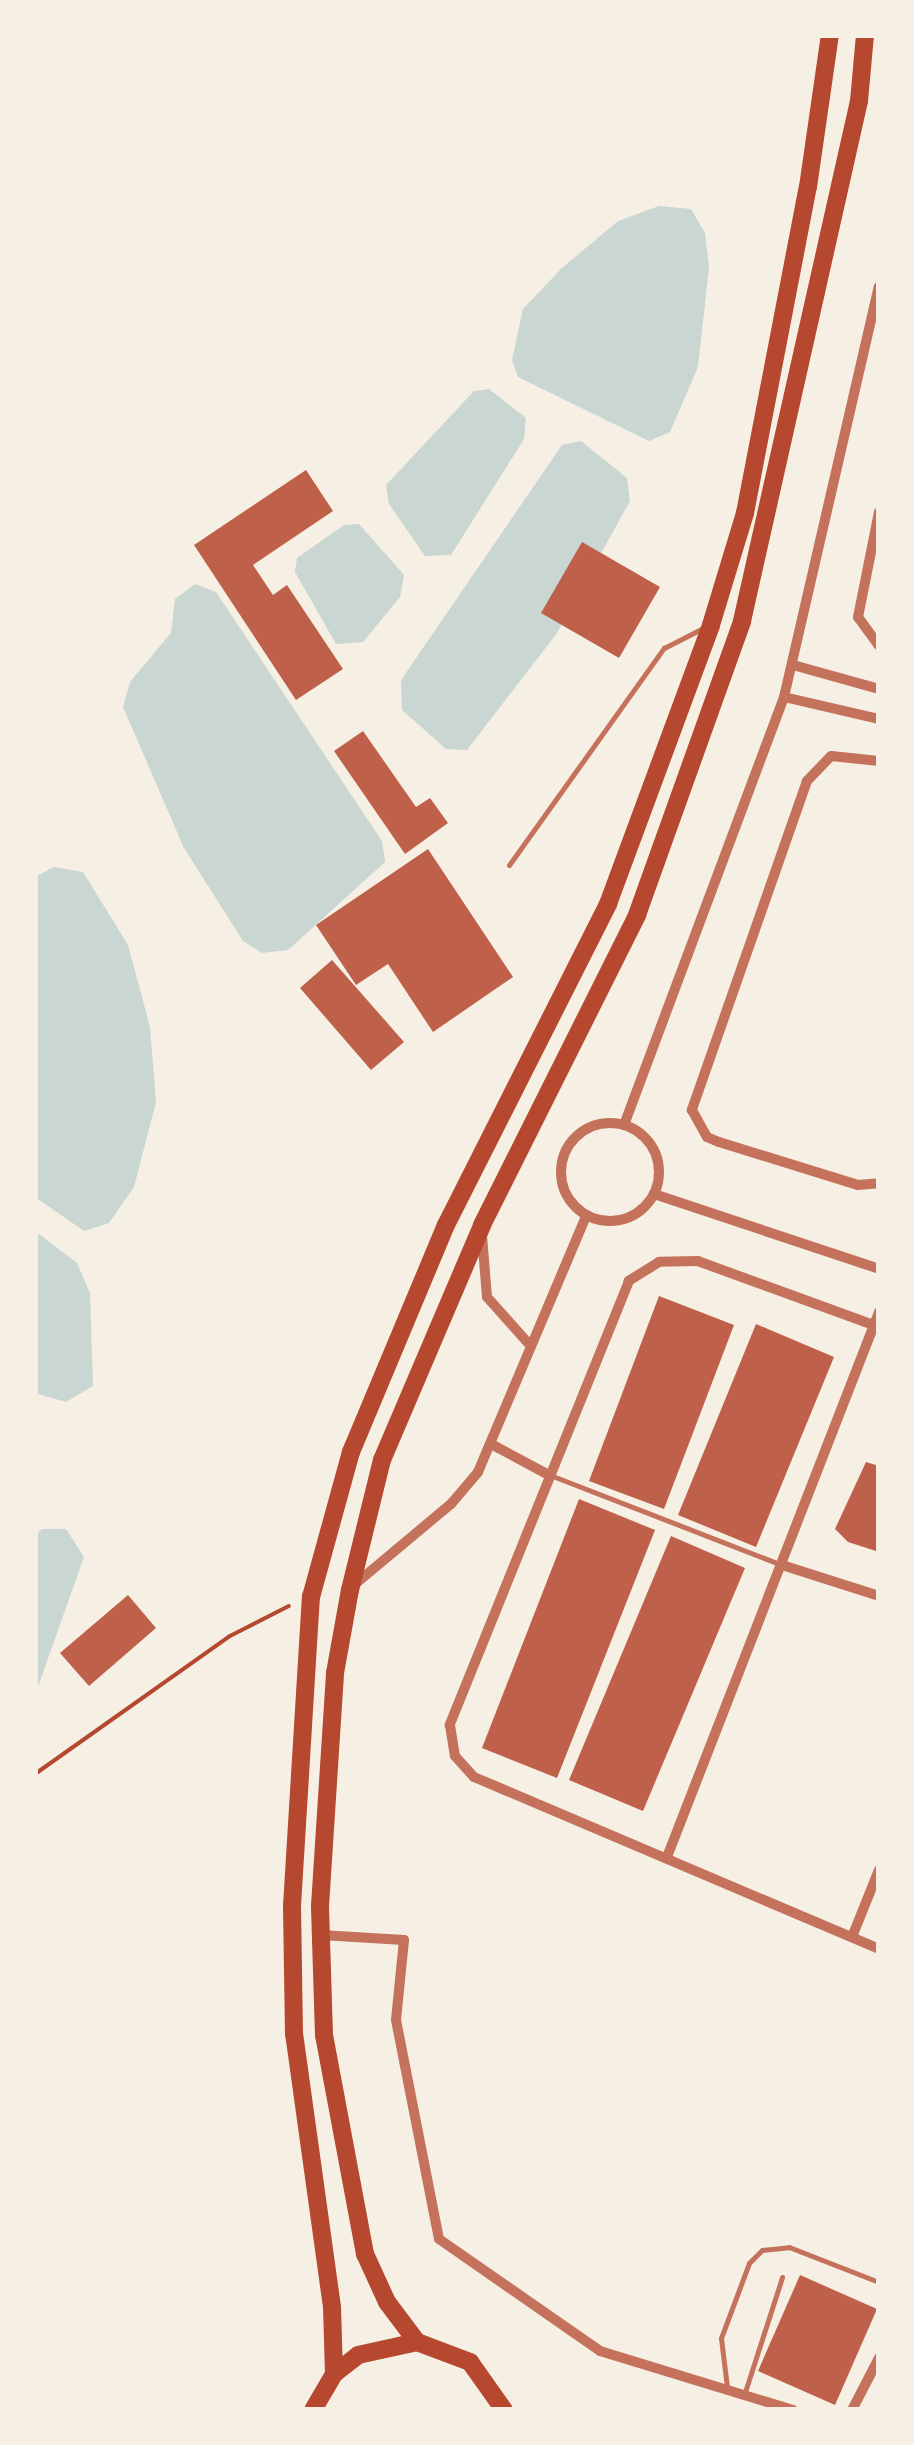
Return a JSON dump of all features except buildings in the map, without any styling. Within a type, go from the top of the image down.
[{"type":"main road","points":[[334,2374],[332,2307],[294,2034],[292,1906],[311,1597],[352,1452],[446,1224],[608,904],[711,625],[744,512],[808,187],[830,35]]},
{"type":"main road","points":[[418,2342],[387,2302],[364,2254],[324,2034],[321,1935],[336,1673],[350,1590],[382,1460],[482,1225],[637,915],[742,621],[858,100],[866,35]]},
{"type":"main road","points":[[314,2410],[334,2374],[372,2349],[418,2342],[470,2362],[504,2410]]},
{"type":"street","points":[[624,1124],[784,696],[879,287]]},
{"type":"street","points":[[879,512],[858,616],[879,646]]},
{"type":"street","points":[[793,666],[879,689]]},
{"type":"street","points":[[784,696],[879,719]]},
{"type":"street","points":[[879,762],[831,756],[807,781],[694,1090],[692,1110],[707,1137],[858,1185],[879,1182]]},
{"type":"street","points":[[624,1124],[639,1132],[658,1160],[654,1194],[645,1207],[617,1222],[586,1216],[565,1193],[561,1162],[567,1147],[590,1126],[624,1124]]},
{"type":"street","points":[[654,1194],[879,1269]]},
{"type":"street","points":[[350,1590],[451,1504],[491,1444],[528,1343],[586,1216]]},
{"type":"street","points":[[482,1225],[483,1286],[528,1343]]},
{"type":"street","points":[[877,1326],[698,1261],[659,1262],[628,1281],[453,1709],[455,1756],[474,1778],[668,1857],[879,1950]]},
{"type":"street","points":[[668,1857],[877,1326],[879,1312]]},
{"type":"street","points":[[491,1444],[547,1474]]},
{"type":"street","points":[[782,1565],[879,1596]]},
{"type":"street","points":[[852,1937],[879,1870]]},
{"type":"street","points":[[321,1935],[404,1940],[396,2020],[439,2239],[600,2351],[793,2410]]},
{"type":"street","points":[[852,2410],[879,2358]]},
{"type":"lane","points":[[509,865],[664,648],[711,625]]},
{"type":"lane","points":[[547,1474],[782,1565]]},
{"type":"lane","points":[[728,2390],[718,2354],[720,2338],[749,2263],[762,2250],[789,2246],[879,2282]]},
{"type":"lane","points":[[744,2394],[782,2277]]},
{"type":"path","points":[[35,1774],[230,1636],[311,1597]]},
{"type":"shaded area","points":[[659,206],[691,209],[705,233],[709,267],[698,367],[670,432],[649,441],[518,377],[512,360],[523,309],[562,268],[618,221]]},
{"type":"shaded area","points":[[489,389],[526,418],[524,439],[451,555],[425,556],[389,504],[386,485],[474,391]]},
{"type":"shaded area","points":[[581,441],[627,478],[630,501],[557,633],[467,750],[446,749],[402,710],[401,680],[562,445]]},
{"type":"shaded area","points":[[359,524],[404,575],[400,597],[363,642],[336,644],[295,572],[297,558],[344,525]]},
{"type":"shaded area","points":[[195,584],[216,592],[382,841],[385,862],[288,950],[262,953],[243,941],[184,848],[123,707],[130,682],[171,633],[175,599]]},
{"type":"shaded area","points":[[54,867],[83,872],[128,945],[150,1027],[156,1102],[134,1187],[109,1223],[84,1231],[35,1197],[35,877]]},
{"type":"shaded area","points":[[35,1231],[77,1263],[90,1293],[93,1386],[66,1402],[35,1393]]},
{"type":"shaded area","points":[[42,1529],[66,1529],[84,1557],[35,1695],[35,1535]]}]
